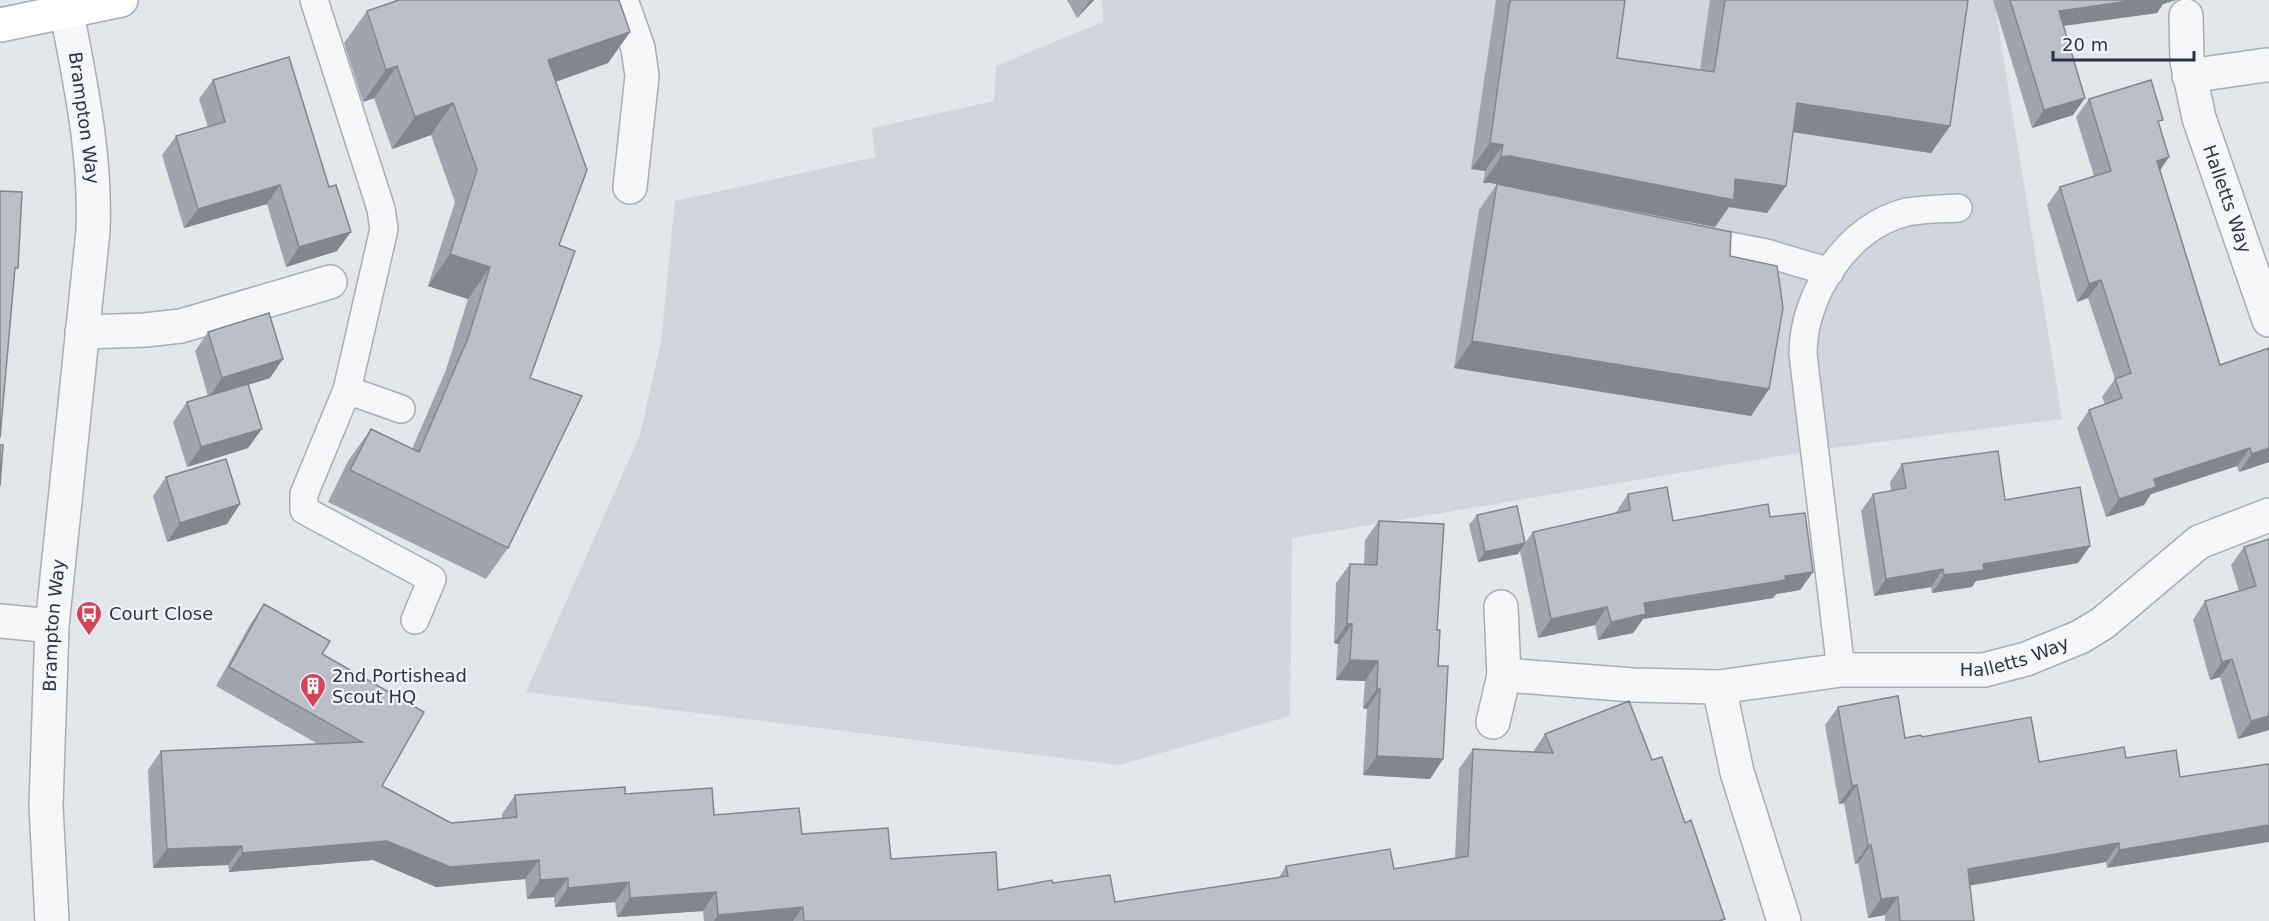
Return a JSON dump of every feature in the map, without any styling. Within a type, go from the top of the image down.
[{"type":"main road","points":[[0,26],[121,0]]},
{"type":"street","points":[[621,0],[638,48],[642,76],[630,187]]},
{"type":"street","name":"Brampton Way","points":[[52,921],[48,886],[45,806],[52,626],[95,188],[90,139],[67,13]]},
{"type":"street","name":"Halletts Way","points":[[2186,16],[2189,76],[2212,164],[2269,320]]},
{"type":"street","points":[[2189,76],[2266,65]]},
{"type":"street","points":[[82,332],[181,327],[330,282]]},
{"type":"street","name":"Halletts Way","points":[[1504,675],[1633,685],[1719,687],[1841,670],[1984,670],[2054,649],[2103,623],[2199,542],[2269,515]]},
{"type":"street","points":[[1493,722],[1504,675],[1501,607]]},
{"type":"street","points":[[0,621],[52,626]]},
{"type":"street","points":[[1719,687],[1737,772],[1784,921]]},
{"type":"lane","points":[[314,0],[378,200],[384,229],[347,390],[304,494],[304,510],[432,579],[415,620]]},
{"type":"lane","points":[[1841,670],[1803,354],[1806,323],[1830,272],[1851,244],[1879,223],[1907,213],[1958,208]]},
{"type":"lane","points":[[1673,235],[1766,253],[1830,272]]},
{"type":"lane","points":[[347,390],[401,409]]},
{"type":"shaded area","points":[[1102,0],[1994,0],[2062,419],[1816,450],[1292,538],[1290,716],[1119,765],[526,692],[640,435],[661,342],[675,201],[875,157],[872,128],[994,101],[996,66],[1103,22]]},
{"type":"building","points":[[399,0],[619,0],[630,32],[548,60],[587,170],[559,245],[575,251],[530,378],[582,396],[508,548],[350,470],[371,429],[419,452],[468,338],[490,267],[450,254],[477,170],[453,103],[415,117],[397,66],[386,70],[367,11]]},
{"type":"building","points":[[1510,0],[1625,0],[1617,58],[1714,72],[1725,0],[1968,0],[1950,126],[1797,103],[1786,186],[1735,179],[1734,200],[1510,156],[1501,157],[1503,145],[1490,143]]},
{"type":"building","points":[[2010,0],[2136,0],[2059,11],[2085,98],[2044,110]]},
{"type":"building","points":[[289,57],[329,187],[336,185],[351,232],[299,247],[280,185],[198,209],[176,136],[225,122],[213,80]]},
{"type":"building","points":[[2151,80],[2163,120],[2158,121],[2169,157],[2157,161],[2220,365],[2269,348],[2269,448],[2252,454],[2250,448],[2154,479],[2156,487],[2119,499],[2089,410],[2122,398],[2115,379],[2131,373],[2101,280],[2089,284],[2060,187],[2111,171],[2089,99]]},
{"type":"building","points":[[1497,184],[1731,232],[1730,256],[1777,266],[1783,308],[1769,389],[1472,341]]},
{"type":"building","points":[[0,191],[22,192],[18,268],[15,268],[0,438]]},
{"type":"building","points":[[269,313],[283,359],[222,378],[208,332]]},
{"type":"building","points":[[248,384],[262,429],[201,447],[187,402]]},
{"type":"building","points":[[0,445],[3,445],[0,486]]},
{"type":"building","points":[[1998,451],[2005,500],[2080,487],[2090,546],[1983,564],[1984,570],[1944,575],[1943,569],[1886,579],[1873,494],[1906,488],[1902,464]]},
{"type":"building","points":[[226,459],[240,504],[180,523],[166,477]]},
{"type":"building","points":[[1667,487],[1673,521],[1768,504],[1770,517],[1805,513],[1813,572],[1785,576],[1786,580],[1644,603],[1646,614],[1611,622],[1607,607],[1551,619],[1533,532],[1630,510],[1628,494]]},
{"type":"building","points":[[1517,506],[1525,543],[1485,552],[1477,515]]},
{"type":"building","points":[[1379,521],[1444,524],[1437,630],[1440,630],[1438,666],[1448,666],[1443,759],[1377,756],[1380,689],[1377,689],[1378,661],[1350,660],[1352,624],[1347,624],[1350,564],[1377,565]]},
{"type":"building","points":[[2269,539],[2269,716],[2251,721],[2232,659],[2222,662],[2205,601],[2256,586],[2244,547]]},
{"type":"building","points":[[264,604],[330,641],[322,654],[424,712],[382,786],[451,823],[517,817],[515,795],[625,787],[625,794],[712,788],[714,815],[799,808],[802,834],[888,828],[891,859],[996,852],[998,890],[1052,880],[1053,883],[1110,875],[1115,902],[1288,876],[1286,866],[1390,849],[1394,869],[1468,856],[1473,749],[1553,753],[1545,734],[1629,701],[1652,760],[1662,757],[1685,823],[1691,820],[1725,919],[1719,921],[804,921],[803,907],[718,915],[716,892],[630,898],[629,882],[568,888],[568,878],[540,880],[539,860],[450,867],[387,841],[242,853],[242,846],[167,849],[161,751],[362,742],[229,667]]},
{"type":"building","points":[[1898,696],[1905,738],[1921,735],[1922,737],[2031,717],[2039,762],[2124,747],[2126,758],[2176,750],[2180,777],[2269,764],[2269,825],[2119,850],[2119,843],[1968,869],[1974,921],[1900,921],[1898,897],[1881,899],[1857,785],[1852,786],[1838,707]]},
{"type":"place","name":"Court Close","points":[[89,637]]},
{"type":"place","name":"2nd Portishead Scout HQ","points":[[313,709]]}]
